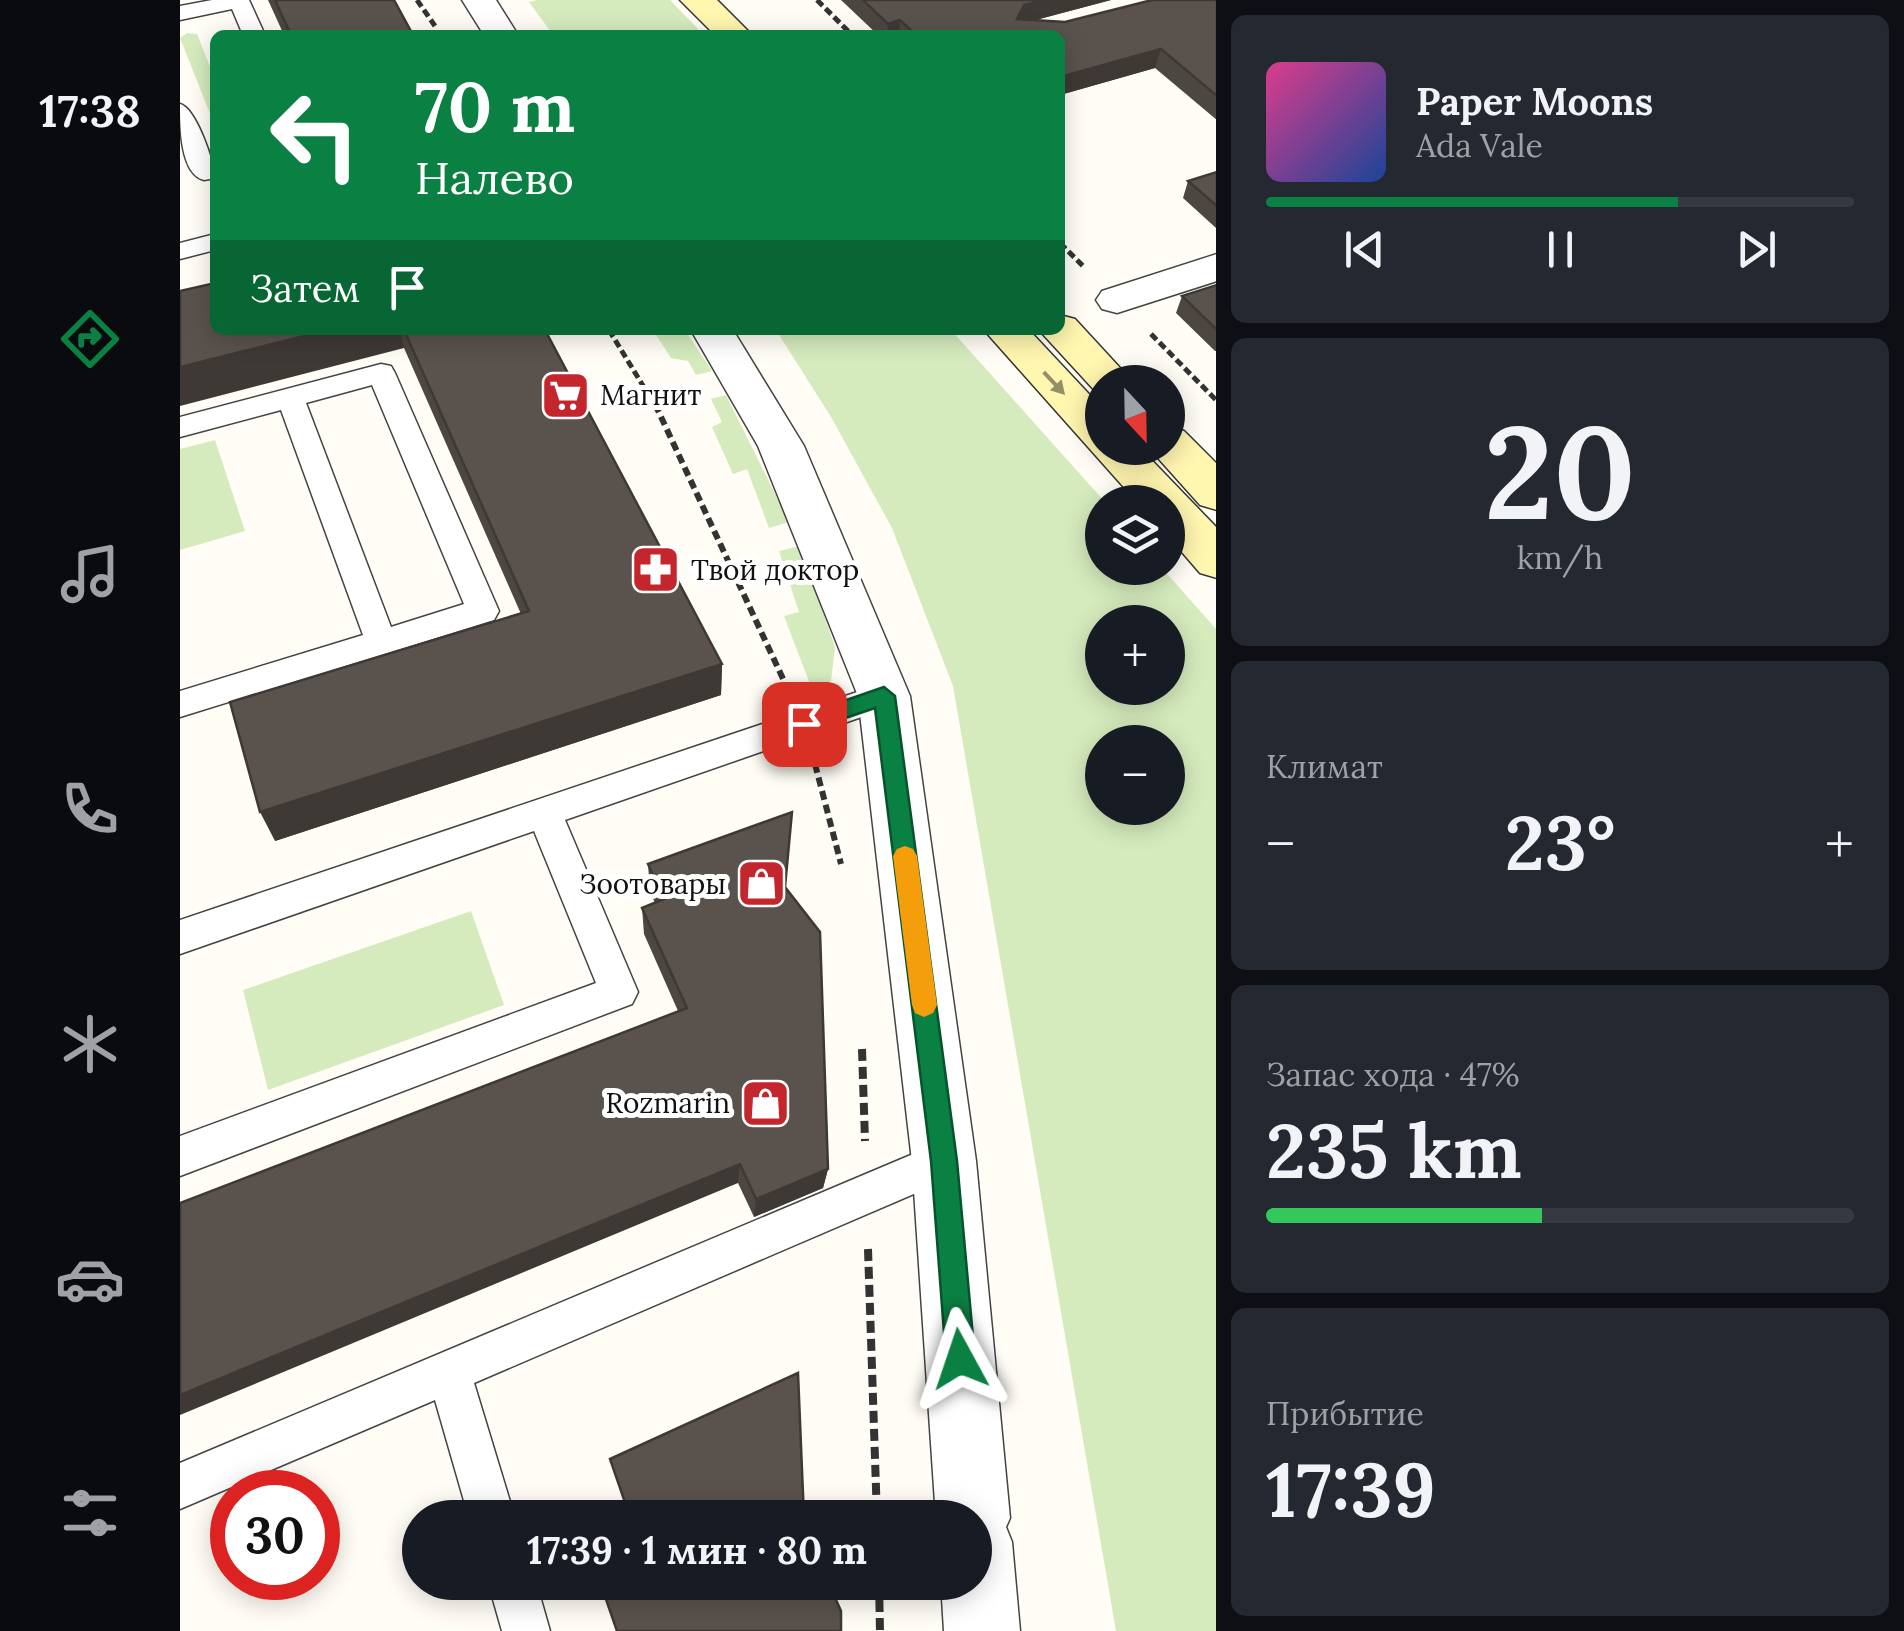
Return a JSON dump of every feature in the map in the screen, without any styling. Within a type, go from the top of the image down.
[{"type":"main road","points":[[696,0],[748,19]]},
{"type":"main road","points":[[1065,334],[1095,365]]},
{"type":"main road","points":[[1010,335],[1085,417]]},
{"type":"main road","points":[[1185,460],[1216,493]]},
{"type":"main road","points":[[1129,465],[1148,485]]},
{"type":"main road","points":[[1185,525],[1216,560]]},
{"type":"street","points":[[482,0],[498,30]]},
{"type":"street","points":[[1117,300],[1216,267]]},
{"type":"street","points":[[715,335],[782,446],[884,696],[944,1161],[972,1500]]},
{"type":"street","points":[[980,1600],[982,1631]]},
{"type":"lane","points":[[180,13],[239,1],[252,30]]},
{"type":"lane","points":[[180,111],[204,173],[210,171]]},
{"type":"lane","points":[[180,250],[210,243]]},
{"type":"lane","points":[[180,427],[380,373],[482,612],[180,704]]},
{"type":"lane","points":[[290,398],[380,642]]},
{"type":"lane","points":[[180,937],[884,696]]},
{"type":"lane","points":[[180,1156],[619,992],[544,812]]},
{"type":"lane","points":[[180,1486],[944,1161]]},
{"type":"lane","points":[[449,1372],[487,1500]]},
{"type":"lane","points":[[517,1600],[526,1631]]},
{"type":"path","points":[[417,0],[438,30]]},
{"type":"path","points":[[817,0],[847,30]]},
{"type":"path","points":[[612,335],[655,405],[804,724],[843,874]]},
{"type":"path","points":[[862,1043],[876,1500]]},
{"type":"path","points":[[879,1600],[880,1631]]},
{"type":"green space","points":[[670,0],[699,30],[549,30],[529,2]]},
{"type":"green space","points":[[187,33],[197,34],[210,66],[210,113],[180,38]]},
{"type":"green space","points":[[656,335],[688,335],[712,371],[696,375],[688,361],[671,358]]},
{"type":"green space","points":[[779,335],[955,335],[1090,485],[1085,485],[1085,585],[1177,585],[1216,629],[1216,1631],[1116,1631],[953,686],[892,528],[831,417]]},
{"type":"green space","points":[[726,395],[789,522],[769,528],[747,469],[733,474],[712,427],[722,422],[711,399]]},
{"type":"green space","points":[[215,440],[245,531],[180,550],[180,449]]},
{"type":"green space","points":[[800,546],[835,647],[831,681],[813,692],[784,616],[799,612],[779,551]]},
{"type":"green space","points":[[471,911],[504,1005],[268,1090],[243,990]]},
{"type":"building","points":[[275,0],[394,0],[410,30],[289,30]]},
{"type":"building","points":[[863,0],[1044,0],[1024,5],[1017,19],[1065,22],[1152,0],[1216,0],[1216,95],[1161,49],[1065,76],[1065,30],[911,30],[900,20],[888,24]]},
{"type":"building","points":[[1216,172],[1216,205],[1188,181]]},
{"type":"building","points":[[210,284],[210,335],[308,335],[180,367],[180,291]]},
{"type":"building","points":[[1216,285],[1216,329],[1182,296]]},
{"type":"building","points":[[406,335],[548,335],[722,664],[260,812],[230,702],[529,611]]},
{"type":"building","points":[[792,812],[785,887],[820,932],[828,1169],[756,1199],[740,1164],[180,1395],[180,1203],[687,1008],[642,908],[664,899],[648,864]]},
{"type":"building","points":[[798,1373],[803,1500],[624,1500],[610,1459]]},
{"type":"building","points":[[606,1600],[836,1600],[841,1611],[841,1631],[617,1631]]},
{"type":"slow traffic","points":[[905,856],[924,1005]]},
{"type":"place","name":"Магнит","points":[[565,395]]},
{"type":"place","name":"Твой доктор","points":[[656,570]]},
{"type":"place","name":"Зоотовары","points":[[761,884]]},
{"type":"place","name":"Rozmarin","points":[[765,1103]]},
{"type":"route","points":[[804,724],[884,696],[944,1161],[960,1359]]}]
